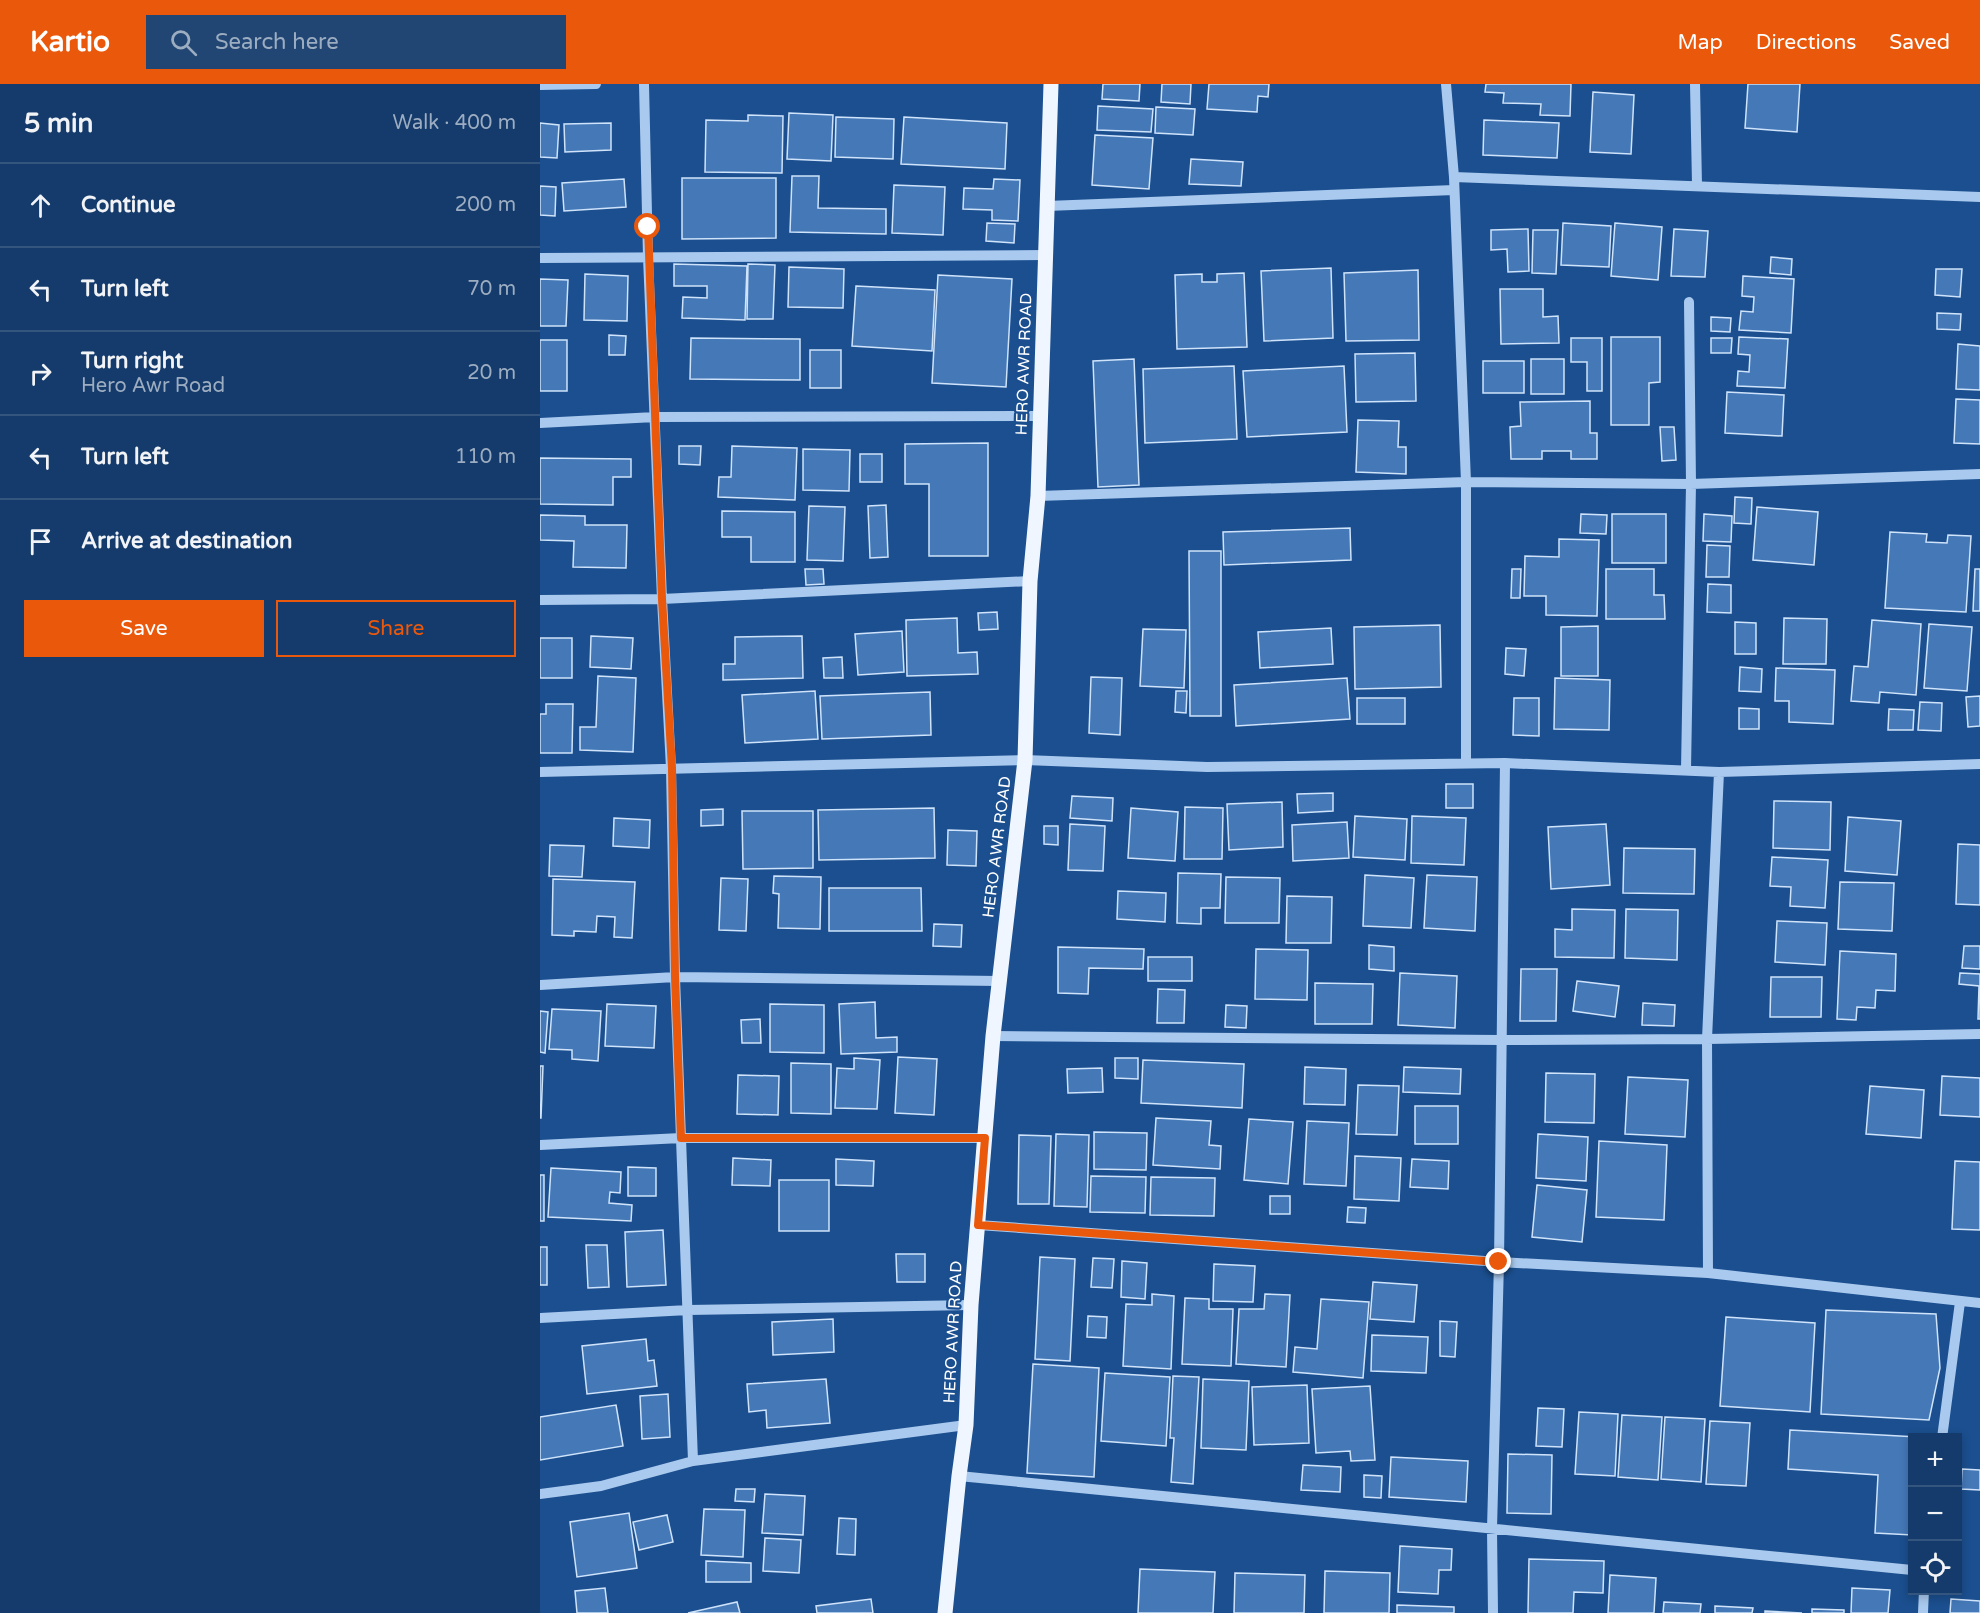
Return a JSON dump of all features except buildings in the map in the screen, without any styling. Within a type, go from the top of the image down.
[{"type":"main road","name":"HERO AWR ROAD","points":[[945,1613],[958,1476],[966,1425],[971,1305],[993,1036],[1025,760],[1029,581],[1038,496],[1051,84]]},
{"type":"street","points":[[540,85],[596,84]]},
{"type":"street","points":[[644,84],[648,257],[662,599],[672,768],[675,977],[693,1461]]},
{"type":"street","points":[[1446,84],[1454,177],[1466,482],[1466,763]]},
{"type":"street","points":[[1695,84],[1697,185]]},
{"type":"street","points":[[1454,177],[1980,197]]},
{"type":"street","points":[[1047,206],[1454,190]]},
{"type":"street","points":[[540,258],[1046,255]]},
{"type":"street","points":[[1686,770],[1691,484],[1689,302]]},
{"type":"street","points":[[540,423],[655,417],[1040,416]]},
{"type":"street","points":[[1038,496],[1466,482],[1691,484],[1980,474]]},
{"type":"street","points":[[540,600],[662,599],[1029,581]]},
{"type":"street","points":[[540,772],[1025,760],[1207,767],[1466,763],[1719,772],[1980,764]]},
{"type":"street","points":[[1493,1613],[1492,1529],[1499,1262],[1506,764]]},
{"type":"street","points":[[1708,1273],[1707,1039],[1719,772]]},
{"type":"street","points":[[540,985],[675,977],[999,981]]},
{"type":"street","points":[[993,1036],[1501,1040],[1980,1034]]},
{"type":"street","points":[[540,1144],[681,1138],[985,1138]]},
{"type":"street","points":[[978,1225],[1499,1262],[1708,1273],[1980,1303]]},
{"type":"street","points":[[1943,1433],[1960,1302]]},
{"type":"street","points":[[540,1318],[688,1310],[971,1305]]},
{"type":"street","points":[[540,1494],[601,1486],[693,1461],[966,1425]]},
{"type":"street","points":[[958,1476],[1908,1570]]},
{"type":"street","points":[[1923,1613],[1924,1595]]},
{"type":"route","points":[[648,227],[662,599],[672,768],[675,977],[681,1138],[985,1138],[978,1225],[1499,1262]]}]
